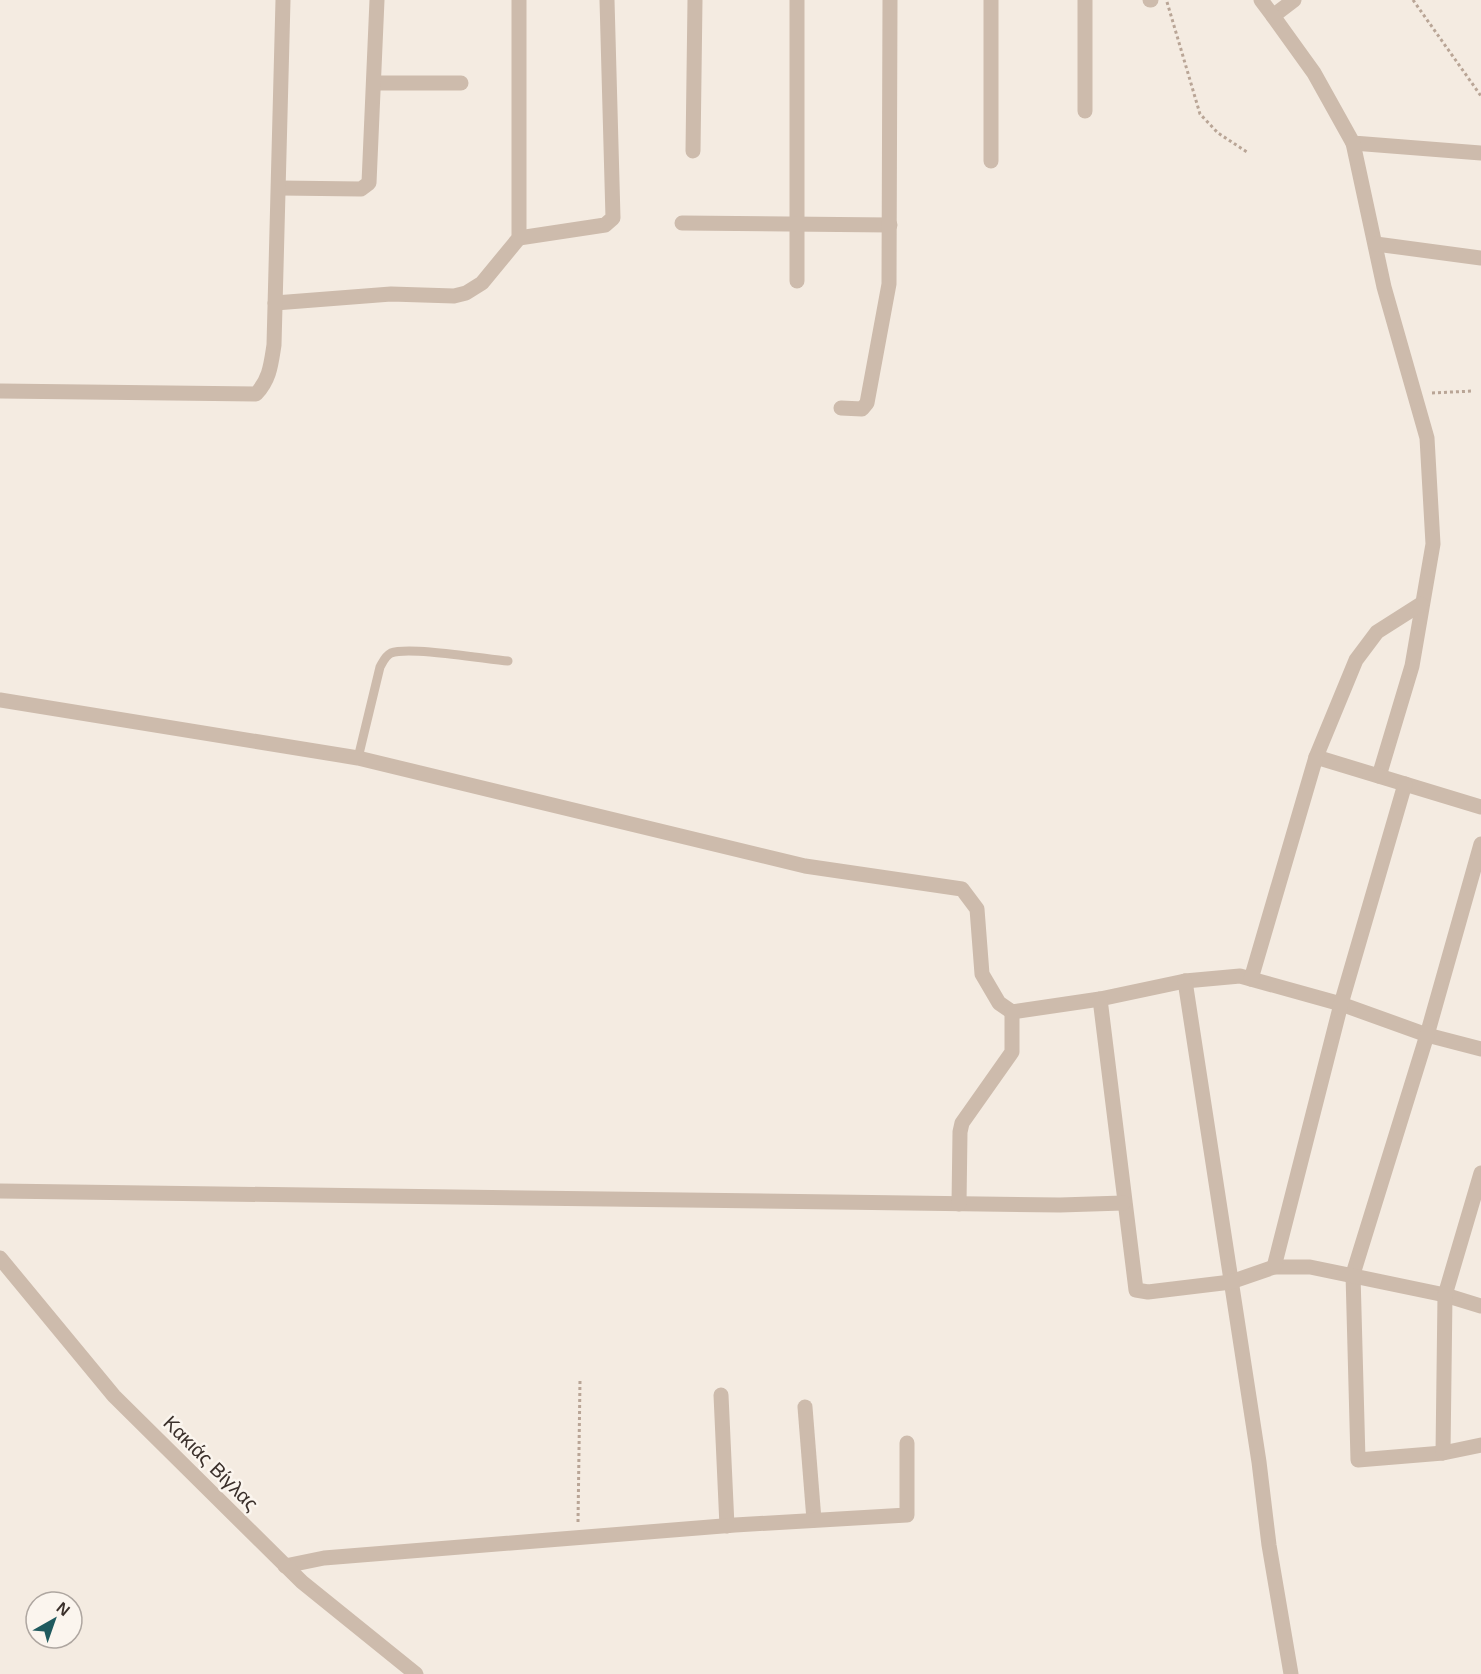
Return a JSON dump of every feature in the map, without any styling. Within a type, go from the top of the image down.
[{"type":"street","points":[[0,391],[256,394],[264,386],[270,372],[280,188],[283,0]]},
{"type":"street","points":[[280,188],[361,189],[369,183],[377,0]]},
{"type":"street","points":[[274,303],[392,294],[430,297],[460,295],[482,283],[519,238],[519,0]]},
{"type":"street","points":[[519,238],[605,225],[613,218],[607,0]]},
{"type":"street","points":[[693,151],[695,0]]},
{"type":"street","points":[[797,0],[797,281]]},
{"type":"street","points":[[841,408],[862,409],[867,403],[889,284],[890,0]]},
{"type":"street","points":[[991,0],[991,161]]},
{"type":"street","points":[[1085,0],[1085,111]]},
{"type":"street","points":[[1261,0],[1314,73],[1353,143],[1384,288],[1427,438],[1433,544],[1412,666],[1379,776]]},
{"type":"street","points":[[1273,16],[1294,0]]},
{"type":"street","points":[[374,83],[461,83]]},
{"type":"street","points":[[1353,143],[1481,153]]},
{"type":"street","points":[[682,223],[890,225]]},
{"type":"street","points":[[1376,244],[1481,258]]},
{"type":"street","points":[[1251,979],[1316,757],[1356,660],[1377,632],[1421,604]]},
{"type":"street","points":[[0,700],[358,758],[805,866],[962,890],[977,909],[982,974],[999,1003],[1012,1012],[1100,999],[1185,981],[1240,976],[1341,1004],[1427,1035],[1481,1049]]},
{"type":"street","points":[[1316,757],[1481,807]]},
{"type":"street","points":[[1274,1267],[1341,1004],[1405,784]]},
{"type":"street","points":[[1481,844],[1427,1035],[1353,1274],[1358,1460],[1443,1453],[1481,1446]]},
{"type":"street","points":[[1185,981],[1259,1462],[1269,1545],[1291,1674]]},
{"type":"street","points":[[1100,999],[1123,1203],[1136,1290],[1148,1292],[1231,1282],[1274,1267],[1310,1267],[1353,1274],[1445,1295],[1481,1306]]},
{"type":"street","points":[[959,1204],[962,1123],[1012,1052],[1012,1012]]},
{"type":"street","points":[[1443,1453],[1445,1295],[1481,1173]]},
{"type":"street","points":[[0,1191],[959,1204],[1123,1203]]},
{"type":"street","name":"Κακιάς Βίγλας","points":[[0,1258],[114,1396],[285,1566],[416,1674]]},
{"type":"street","points":[[721,1395],[727,1526]]},
{"type":"street","points":[[805,1407],[814,1520]]},
{"type":"street","points":[[285,1566],[324,1558],[727,1526],[907,1515],[907,1443]]},
{"type":"lane","points":[[358,758],[380,667],[384,659],[392,653],[412,652],[508,661]]},
{"type":"path","points":[[1167,0],[1200,114],[1218,133],[1247,152]]},
{"type":"path","points":[[1413,0],[1481,96]]},
{"type":"path","points":[[1415,394],[1473,391]]},
{"type":"path","points":[[578,1539],[580,1380]]}]
